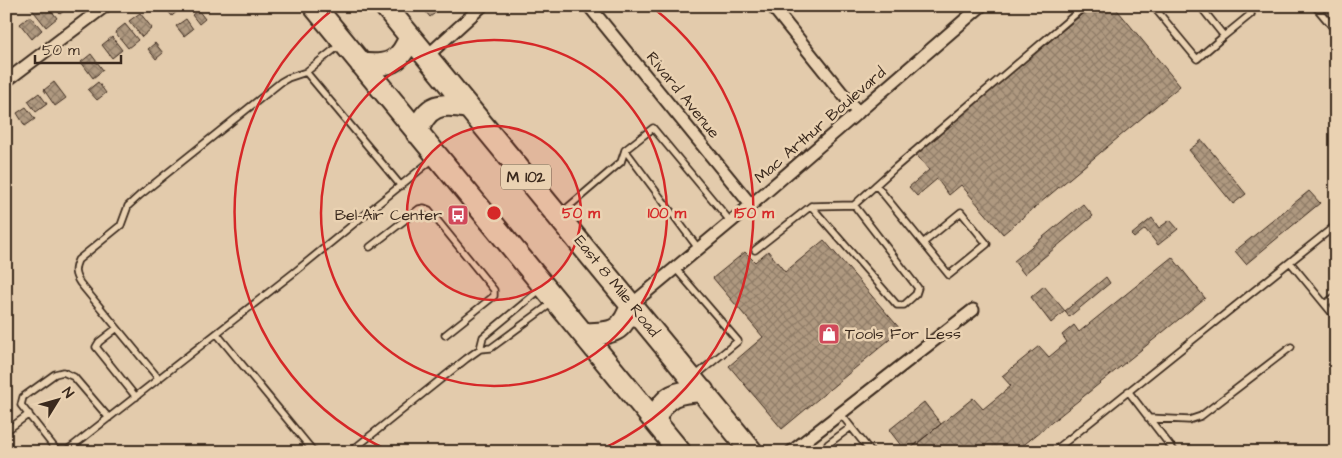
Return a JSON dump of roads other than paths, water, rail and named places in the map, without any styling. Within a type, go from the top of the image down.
[{"type":"highway","points":[[314,6],[680,452]]},
{"type":"highway","name":"East 8 Mile Road","points":[[386,6],[752,452]]},
{"type":"highway","points":[[361,64],[374,66],[391,63],[402,55],[410,37]]},
{"type":"highway","points":[[417,133],[424,117],[428,112],[436,108],[452,105],[469,108]]},
{"type":"highway","points":[[584,334],[603,333],[620,327],[628,316],[632,304]]},
{"type":"highway","points":[[655,420],[667,399],[698,385]]},
{"type":"street","points":[[6,81],[105,6]]},
{"type":"street","points":[[426,56],[482,6]]},
{"type":"street","name":"Rivard Avenue","points":[[589,6],[751,205]]},
{"type":"street","points":[[772,6],[858,113]]},
{"type":"street","name":"Mac Arthur Boulevard","points":[[632,304],[751,205],[981,6]]},
{"type":"street","points":[[791,452],[973,310]]},
{"type":"lane","points":[[755,250],[811,206],[854,205],[1085,6]]},
{"type":"lane","points":[[1153,6],[1197,59],[1251,14],[1245,6]]},
{"type":"lane","points":[[1200,6],[1224,36]]},
{"type":"lane","points":[[1315,6],[1336,31]]},
{"type":"lane","points":[[159,379],[75,276],[74,268],[78,260],[121,225],[128,206],[140,194],[280,82],[306,72],[343,42]]},
{"type":"lane","points":[[306,72],[401,186]]},
{"type":"lane","points":[[559,216],[620,162],[624,150],[653,128],[731,222]]},
{"type":"lane","points":[[624,150],[698,248]]},
{"type":"lane","points":[[65,452],[217,334],[436,156]]},
{"type":"lane","points":[[876,185],[923,243],[949,275],[987,244],[961,212],[923,243]]},
{"type":"lane","points":[[811,206],[897,305],[904,305],[916,294],[918,288],[854,205]]},
{"type":"lane","points":[[370,247],[418,209],[424,208],[429,210],[494,290],[494,296],[445,335]]},
{"type":"lane","points":[[1053,452],[1336,225]]},
{"type":"lane","points":[[1290,262],[1336,318]]},
{"type":"lane","points":[[675,268],[738,341],[698,385]]},
{"type":"lane","points":[[480,349],[483,337],[550,293]]},
{"type":"lane","points":[[350,452],[480,349],[491,348],[550,293]]},
{"type":"lane","points":[[1324,304],[1336,296]]},
{"type":"lane","points":[[117,328],[99,342],[96,347],[136,397]]},
{"type":"lane","points":[[217,334],[314,452]]},
{"type":"lane","points":[[1148,418],[1189,420],[1201,416],[1291,347]]},
{"type":"lane","points":[[58,452],[21,405],[23,398],[55,374],[64,372],[74,377],[109,418]]},
{"type":"lane","points":[[1128,391],[1175,452]]},
{"type":"lane","points":[[840,413],[871,452]]},
{"type":"lane","points":[[6,431],[29,414]]},
{"type":"lane","points":[[828,452],[828,444],[851,426]]},
{"type":"place","name":"Bel-Air Center","points":[[458,215]]},
{"type":"place","name":"Tools For Less","points":[[829,334]]}]
